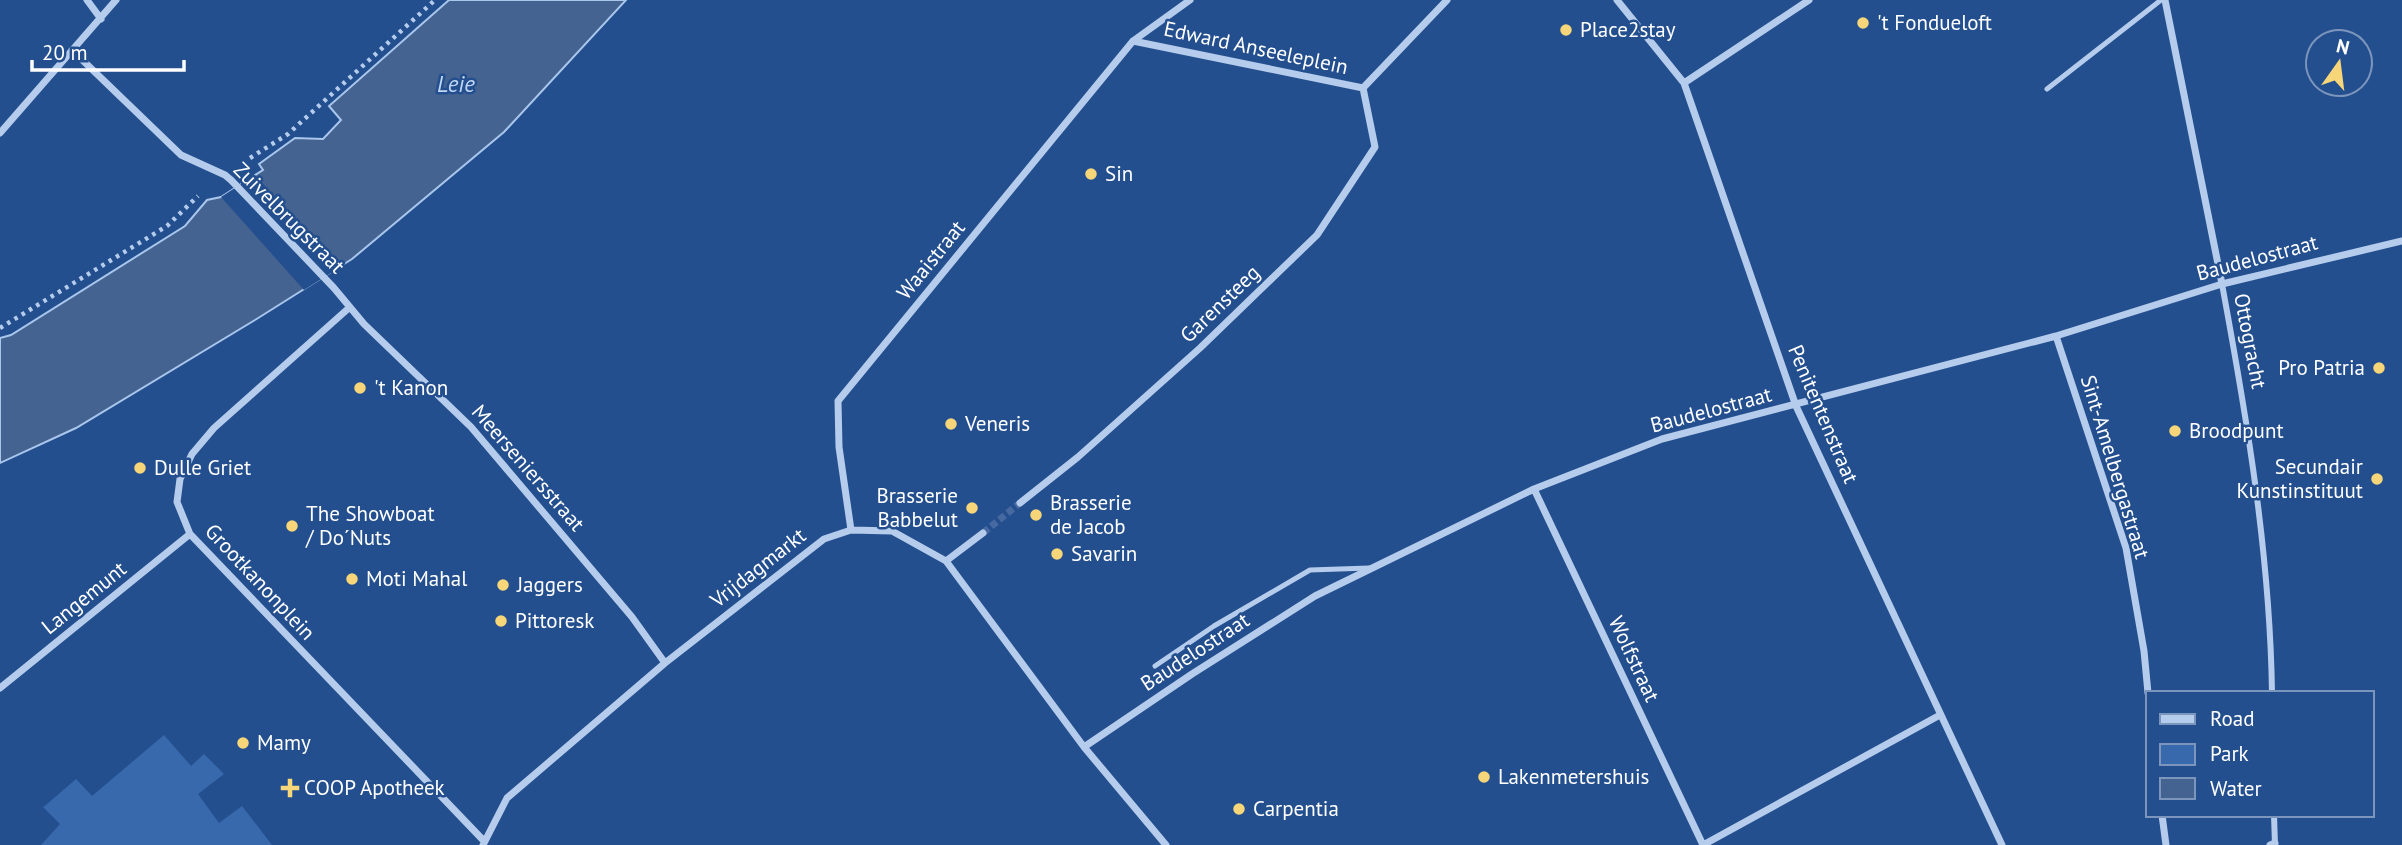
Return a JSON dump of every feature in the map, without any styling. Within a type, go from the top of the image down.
[{"type":"street","points":[[87,0],[101,19]]},
{"type":"street","points":[[0,133],[116,0]]},
{"type":"street","name":"Edward Anseeleplein","points":[[1133,41],[1190,0]]},
{"type":"street","name":"Edward Anseeleplein","points":[[1133,41],[1363,88],[1447,0]]},
{"type":"street","name":"Penitentenstraat","points":[[1616,0],[1684,83],[1796,406],[2001,845]]},
{"type":"street","points":[[1684,83],[1809,0]]},
{"type":"street","name":"Ottogracht","points":[[2163,0],[2243,399],[2261,527],[2272,657],[2272,691]]},
{"type":"street","name":"Waaistraat","points":[[851,530],[839,447],[838,401],[1133,41]]},
{"type":"street","name":"Zuivelbrugstraat","points":[[72,50],[181,155],[231,180],[350,307]]},
{"type":"street","name":"Garensteeg","points":[[1020,503],[1078,457],[1200,348],[1317,234],[1375,146],[1363,88]]},
{"type":"street","name":"Baudelostraat","points":[[1084,747],[1315,596],[1534,489],[1662,439],[1796,406],[2056,335],[2222,284],[2402,241]]},
{"type":"street","name":"Grootkanonplein","points":[[350,307],[214,428],[192,454],[180,479],[177,502],[190,534],[484,843]]},
{"type":"street","name":"Meerseniersstraat","points":[[350,307],[363,324],[471,427],[632,617],[665,663]]},
{"type":"street","name":"Sint-Amelbergastraat","points":[[2056,335],[2126,548],[2144,650],[2148,691]]},
{"type":"street","name":"Wolfstraat","points":[[1534,489],[1703,845],[1940,715]]},
{"type":"street","name":"Vrijdagmarkt","points":[[484,843],[507,798],[665,663],[824,539],[851,530],[892,531],[946,561],[1084,747],[1166,845]]},
{"type":"street","points":[[946,561],[983,533]]},
{"type":"street","name":"Langemunt","points":[[0,688],[190,534]]},
{"type":"street","points":[[2162,817],[2166,845]]},
{"type":"street","points":[[2273,844],[2274,817]]},
{"type":"lane","points":[[2047,89],[2163,0]]},
{"type":"lane","points":[[1155,666],[1214,626],[1310,570],[1372,568]]},
{"type":"path","points":[[245,160],[288,134],[435,0]]},
{"type":"path","points":[[0,328],[167,226],[192,202]]},
{"type":"green space","points":[[164,735],[191,766],[204,754],[224,774],[198,794],[219,823],[242,806],[272,845],[41,845],[60,824],[43,807],[76,779],[92,796]]},
{"type":"water","name":"Leie","points":[[449,0],[626,0],[504,132],[352,259],[76,428],[0,463],[0,338],[11,335],[185,226],[207,200],[221,197],[263,170],[259,164],[295,138],[323,139],[341,120],[329,106]]},
{"type":"pier","points":[[255,175],[339,268],[304,290],[221,197]]},
{"type":"tunnel","points":[[983,533],[1020,503]]},
{"type":"place","name":"'t Fondueloft","points":[[1863,23]]},
{"type":"place","name":"Place2stay","points":[[1566,30]]},
{"type":"place","name":"Sin","points":[[1091,174]]},
{"type":"place","name":"Pro Patria","points":[[2379,368]]},
{"type":"place","name":"'t Kanon","points":[[360,388]]},
{"type":"place","name":"Veneris","points":[[951,424]]},
{"type":"place","name":"Broodpunt","points":[[2175,431]]},
{"type":"place","name":"Dulle Griet","points":[[140,468]]},
{"type":"place","name":"Secundair Kunstinstituut","points":[[2377,479]]},
{"type":"place","name":"Brasserie Babbelut","points":[[972,508]]},
{"type":"place","name":"Brasserie de Jacob","points":[[1036,515]]},
{"type":"place","name":"The Showboat / Do´Nuts","points":[[292,526]]},
{"type":"place","name":"Savarin","points":[[1057,554]]},
{"type":"place","name":"Moti Mahal","points":[[352,579]]},
{"type":"place","name":"Jaggers","points":[[503,585]]},
{"type":"place","name":"Pittoresk","points":[[501,621]]},
{"type":"place","name":"Mamy","points":[[243,743]]},
{"type":"place","name":"Lakenmetershuis","points":[[1484,777]]},
{"type":"place","name":"COOP Apotheek","points":[[290,788]]},
{"type":"place","name":"Carpentia","points":[[1239,809]]}]
